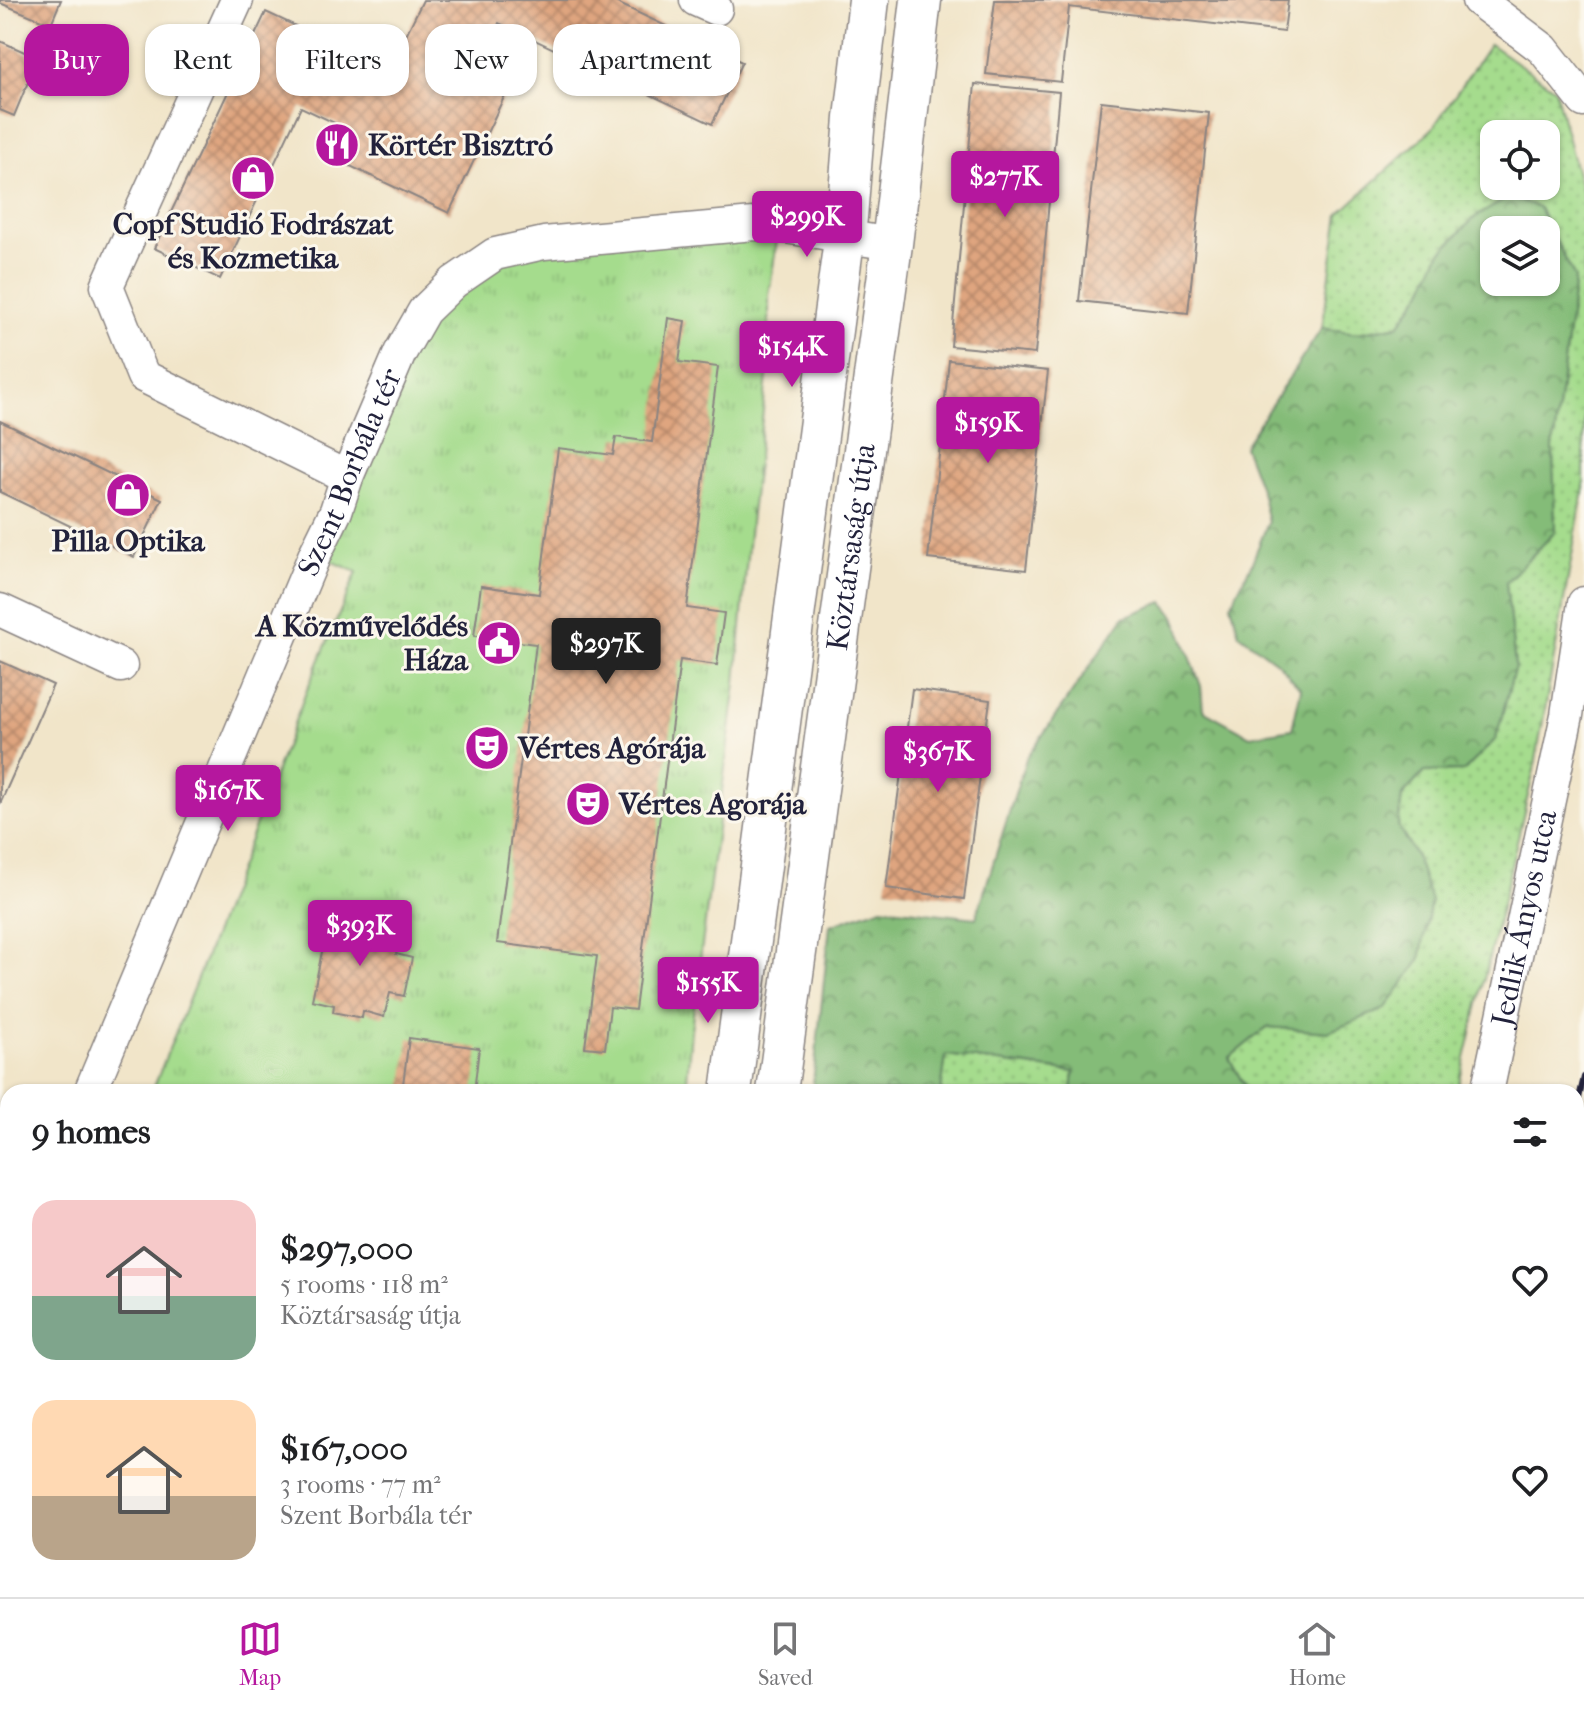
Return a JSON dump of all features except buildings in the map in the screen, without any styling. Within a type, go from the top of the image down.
[{"type":"street","points":[[237,0],[107,286],[143,376],[347,477]]},
{"type":"street","name":"Köztársaság útja","points":[[732,1084],[844,237],[869,0]]},
{"type":"street","name":"Köztársaság útja","points":[[778,1084],[892,244],[921,0]]},
{"type":"street","points":[[1478,0],[1543,49],[1584,101]]},
{"type":"street","name":"Szent Borbála tér","points":[[93,1084],[400,353],[424,311],[454,282],[495,254],[544,243],[754,224],[892,244]]},
{"type":"street","name":"Jedlik Ányos utca","points":[[1489,1084],[1567,715],[1584,603]]},
{"type":"street","points":[[0,610],[121,666]]},
{"type":"green space","points":[[1490,44],[1555,89],[1584,201],[1584,487],[1535,766],[1459,1084],[1244,1084],[1229,1058],[1267,1027],[1328,1032],[1416,857],[1398,826],[1402,796],[1424,772],[1464,771],[1496,739],[1515,666],[1506,582],[1555,532],[1553,448],[1575,278],[1560,249],[1560,216],[1543,216],[1539,208],[1517,200],[1560,200],[1560,120],[1480,120],[1480,200],[1504,200],[1474,218],[1440,253],[1423,290],[1399,325],[1357,333],[1322,328],[1339,214],[1432,129]]},
{"type":"green space","points":[[1504,200],[1517,200],[1539,208],[1543,216],[1480,216],[1480,296],[1560,296],[1560,249],[1575,278],[1553,448],[1555,532],[1506,582],[1515,666],[1496,739],[1464,771],[1424,772],[1402,796],[1398,826],[1416,857],[1431,901],[1420,960],[1385,1009],[1328,1032],[1267,1027],[1229,1058],[1244,1084],[1073,1084],[1074,1072],[946,1055],[942,1084],[813,1084],[830,925],[882,907],[976,918],[1026,759],[1124,617],[1163,602],[1175,616],[1201,686],[1203,710],[1250,736],[1292,729],[1301,689],[1278,663],[1239,634],[1231,604],[1268,522],[1261,491],[1244,446],[1322,328],[1357,333],[1399,325],[1423,290],[1440,253],[1474,218]]},
{"type":"green space","points":[[779,226],[769,295],[769,359],[736,683],[687,1084],[155,1084],[306,692],[357,572],[315,554],[400,353],[495,254]]},
{"type":"green space","points":[[946,1055],[1074,1072],[1073,1084],[942,1084]]},
{"type":"railway","points":[[1582,1084],[1584,1077]]},
{"type":"place","name":"Körtér Bisztró","points":[[337,145]]},
{"type":"place","name":"Copf Studió Fodrászat és Kozmetika","points":[[253,178]]},
{"type":"place","name":"Pilla Optika","points":[[128,495]]},
{"type":"place","name":"A Közművelődés Háza","points":[[499,643]]},
{"type":"place","name":"Vértes Agórája","points":[[487,748]]},
{"type":"place","name":"Vértes Agorája","points":[[588,804]]}]
